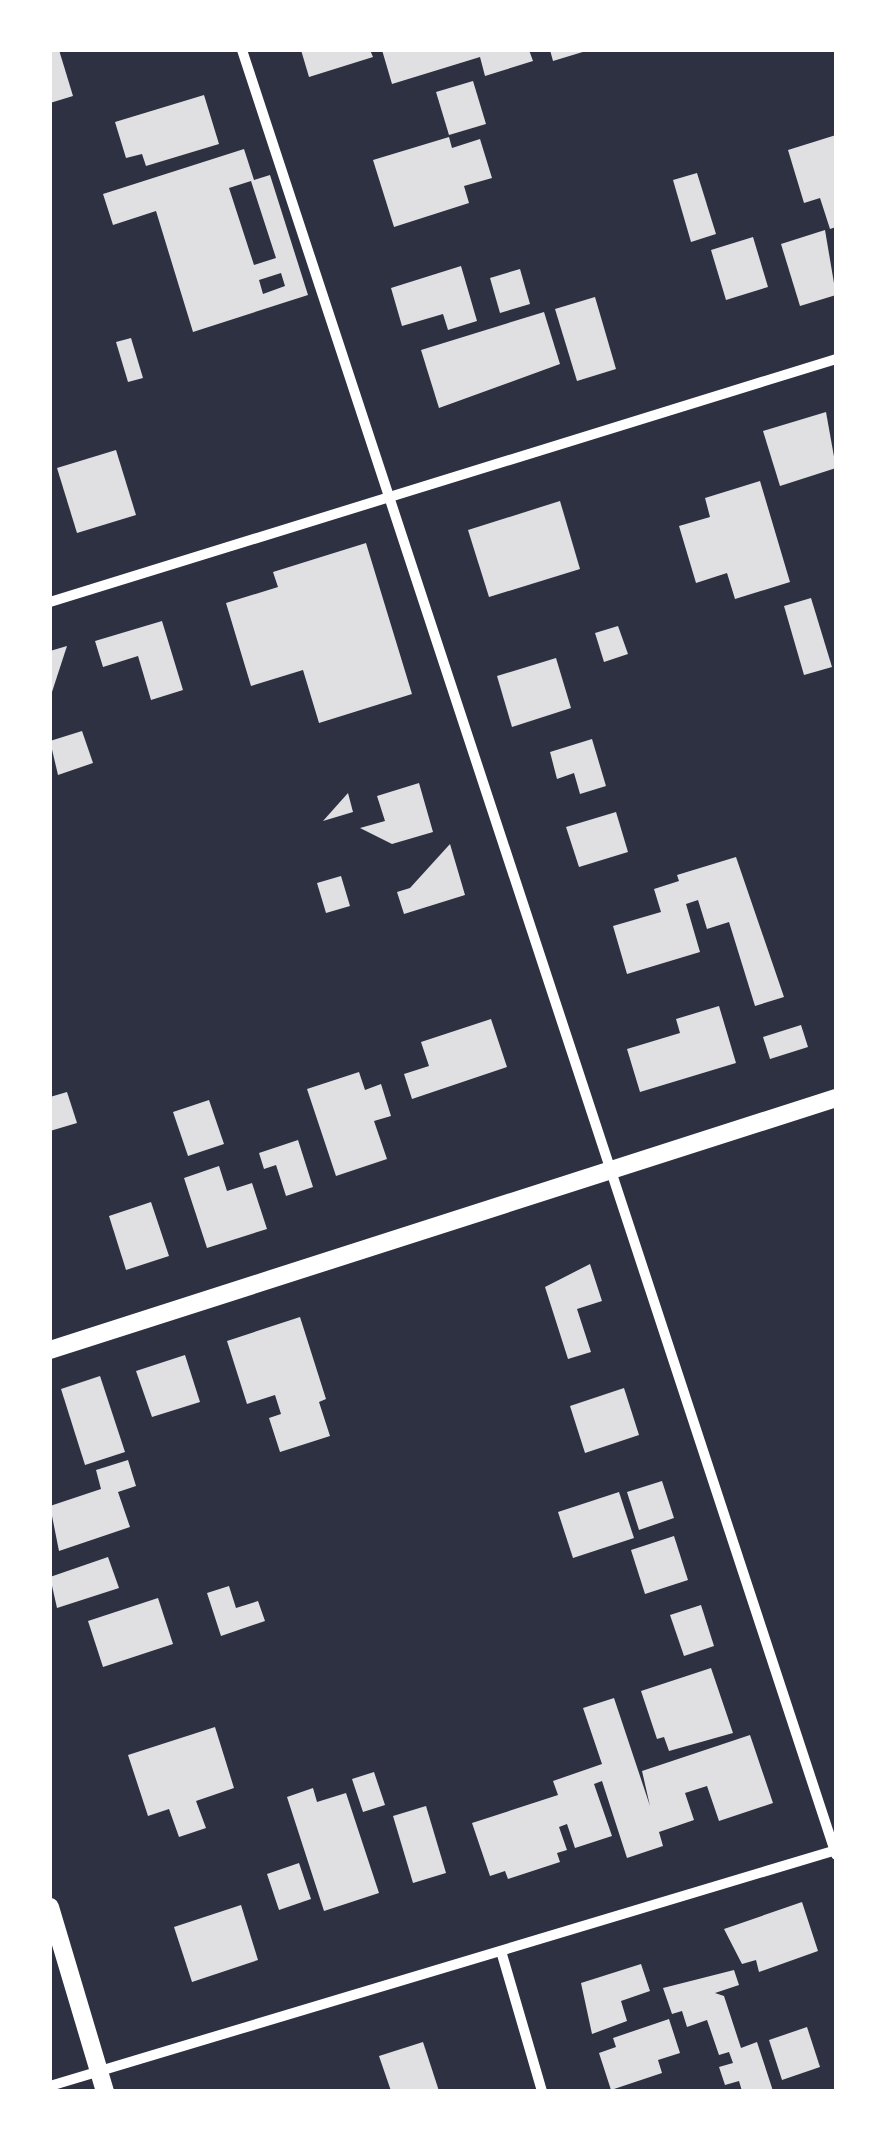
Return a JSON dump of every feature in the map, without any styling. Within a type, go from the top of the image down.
[{"type":"street","points":[[50,2086],[102,2082],[500,1951],[836,1852],[242,50]]},
{"type":"street","points":[[50,602],[836,359]]},
{"type":"street","points":[[50,1350],[836,1098]]},
{"type":"street","points":[[50,1907],[102,2082]]},
{"type":"street","points":[[500,1951],[542,2091]]},
{"type":"building","points":[[50,50],[59,50],[73,96],[50,103]]},
{"type":"building","points":[[301,50],[370,50],[373,57],[309,77]]},
{"type":"building","points":[[382,50],[529,50],[533,61],[485,76],[480,57],[392,84]]},
{"type":"building","points":[[550,50],[586,50],[586,51],[553,61]]},
{"type":"building","points":[[473,81],[486,124],[449,135],[436,92]]},
{"type":"building","points":[[204,95],[219,144],[146,166],[142,154],[126,158],[115,122]]},
{"type":"building","points":[[836,135],[836,227],[830,229],[820,198],[804,203],[788,150]]},
{"type":"building","points":[[449,137],[452,148],[480,139],[492,178],[464,186],[469,203],[394,227],[373,160]]},
{"type":"building","points":[[244,149],[254,180],[270,175],[308,295],[193,332],[156,211],[113,225],[103,194]],"holes":[[[251,181],[276,258],[254,265],[229,188]],[[281,273],[285,286],[263,294],[259,280]]]},
{"type":"building","points":[[697,173],[716,234],[691,242],[673,180]]},
{"type":"building","points":[[825,230],[836,295],[800,306],[781,244]]},
{"type":"building","points":[[753,237],[768,287],[726,300],[711,250]]},
{"type":"building","points":[[461,266],[477,321],[448,330],[443,314],[402,326],[391,288]]},
{"type":"building","points":[[520,269],[530,304],[500,313],[490,278]]},
{"type":"building","points":[[595,297],[616,369],[577,381],[555,309]]},
{"type":"building","points":[[544,312],[560,364],[439,408],[421,350]]},
{"type":"building","points":[[131,338],[143,378],[128,382],[116,342]]},
{"type":"building","points":[[826,412],[836,468],[780,486],[763,431]]},
{"type":"building","points":[[116,450],[136,515],[77,533],[57,468]]},
{"type":"building","points":[[760,481],[790,582],[735,599],[727,573],[696,583],[679,526],[710,517],[705,498]]},
{"type":"building","points":[[560,501],[580,569],[489,597],[468,530]]},
{"type":"building","points":[[366,543],[412,694],[319,723],[303,670],[251,686],[226,603],[278,587],[273,572]]},
{"type":"building","points":[[811,598],[832,667],[804,675],[784,606]]},
{"type":"building","points":[[162,621],[183,690],[151,700],[138,656],[103,667],[95,641]]},
{"type":"building","points":[[618,626],[628,654],[604,662],[595,633]]},
{"type":"building","points":[[67,646],[51,695],[50,695],[50,651]]},
{"type":"building","points":[[556,658],[571,708],[512,727],[497,676]]},
{"type":"building","points":[[82,731],[93,763],[58,775],[50,741]]},
{"type":"building","points":[[592,739],[606,786],[580,794],[574,773],[557,779],[550,752]]},
{"type":"building","points":[[419,783],[433,832],[392,844],[360,828],[385,821],[377,796]]},
{"type":"building","points":[[348,793],[353,812],[323,821]]},
{"type":"building","points":[[616,812],[628,852],[579,867],[566,827]]},
{"type":"building","points":[[450,844],[465,895],[404,914],[397,892],[410,888]]},
{"type":"building","points":[[736,857],[784,997],[755,1006],[729,922],[707,929],[698,900],[686,904],[700,952],[627,974],[613,926],[661,912],[654,889],[679,881],[677,875]]},
{"type":"building","points":[[341,876],[350,906],[326,913],[317,883]]},
{"type":"building","points":[[719,1006],[736,1063],[640,1092],[627,1049],[680,1033],[676,1019]]},
{"type":"building","points":[[491,1019],[507,1067],[412,1099],[404,1074],[429,1066],[421,1042]]},
{"type":"building","points":[[801,1025],[808,1047],[770,1059],[763,1037]]},
{"type":"building","points":[[359,1072],[365,1090],[381,1084],[391,1116],[374,1121],[387,1159],[336,1176],[307,1089]]},
{"type":"building","points":[[67,1092],[77,1123],[50,1131],[50,1097]]},
{"type":"building","points":[[209,1100],[224,1144],[188,1156],[173,1112]]},
{"type":"building","points":[[298,1140],[313,1187],[286,1196],[276,1165],[264,1169],[259,1153]]},
{"type":"building","points":[[219,1166],[227,1191],[252,1183],[267,1229],[207,1248],[184,1178]]},
{"type":"building","points":[[151,1202],[169,1256],[126,1270],[109,1216]]},
{"type":"building","points":[[590,1264],[602,1301],[577,1309],[591,1352],[568,1359],[545,1287]]},
{"type":"building","points":[[300,1317],[326,1399],[319,1402],[330,1436],[280,1452],[269,1418],[281,1414],[275,1395],[247,1404],[227,1341]]},
{"type":"building","points":[[185,1355],[200,1402],[152,1417],[136,1371]]},
{"type":"building","points":[[100,1376],[125,1452],[85,1465],[61,1389]]},
{"type":"building","points":[[624,1388],[639,1435],[585,1453],[570,1406]]},
{"type":"building","points":[[128,1460],[136,1486],[118,1492],[130,1527],[59,1551],[50,1506],[101,1489],[96,1470]]},
{"type":"building","points":[[662,1481],[674,1518],[639,1530],[627,1492]]},
{"type":"building","points":[[619,1492],[634,1538],[573,1558],[558,1512]]},
{"type":"building","points":[[674,1536],[688,1580],[645,1594],[631,1550]]},
{"type":"building","points":[[108,1557],[119,1588],[57,1608],[50,1577]]},
{"type":"building","points":[[229,1586],[236,1608],[258,1601],[265,1621],[221,1636],[207,1593]]},
{"type":"building","points":[[158,1598],[173,1644],[103,1667],[88,1621]]},
{"type":"building","points":[[701,1605],[714,1646],[684,1656],[670,1615]]},
{"type":"building","points":[[711,1668],[733,1733],[669,1751],[664,1737],[657,1739],[641,1691]]},
{"type":"building","points":[[614,1698],[650,1806],[642,1771],[750,1735],[773,1803],[719,1821],[707,1786],[685,1793],[694,1820],[659,1832],[663,1846],[627,1858],[602,1781],[594,1784],[612,1836],[575,1848],[567,1824],[559,1827],[567,1850],[557,1853],[560,1862],[508,1879],[505,1871],[490,1876],[472,1823],[558,1795],[553,1781],[602,1764],[583,1708]]},
{"type":"building","points":[[215,1727],[234,1788],[196,1801],[206,1828],[179,1837],[169,1809],[148,1816],[128,1755]]},
{"type":"building","points":[[374,1772],[385,1805],[363,1812],[352,1779]]},
{"type":"building","points":[[313,1788],[317,1802],[346,1793],[379,1893],[324,1911],[287,1797]]},
{"type":"building","points":[[426,1806],[446,1873],[413,1883],[393,1816]]},
{"type":"building","points":[[299,1863],[311,1899],[279,1910],[267,1874]]},
{"type":"building","points":[[802,1902],[818,1951],[759,1972],[756,1960],[742,1964],[724,1929]]},
{"type":"building","points":[[241,1905],[258,1960],[192,1982],[174,1927]]},
{"type":"building","points":[[641,1964],[650,1991],[621,2001],[627,2021],[592,2034],[581,1983]]},
{"type":"building","points":[[734,1970],[739,1985],[715,1993],[724,1996],[741,2048],[757,2042],[773,2091],[742,2091],[739,2081],[725,2085],[719,2067],[733,2063],[729,2052],[719,2055],[707,2020],[687,2027],[682,2011],[672,2014],[663,1988]]},
{"type":"building","points":[[669,2019],[680,2053],[658,2060],[662,2073],[611,2090],[599,2053],[616,2047],[613,2038]]},
{"type":"building","points":[[807,2027],[820,2067],[782,2080],[769,2040]]},
{"type":"building","points":[[423,2042],[439,2091],[391,2091],[379,2056]]}]
